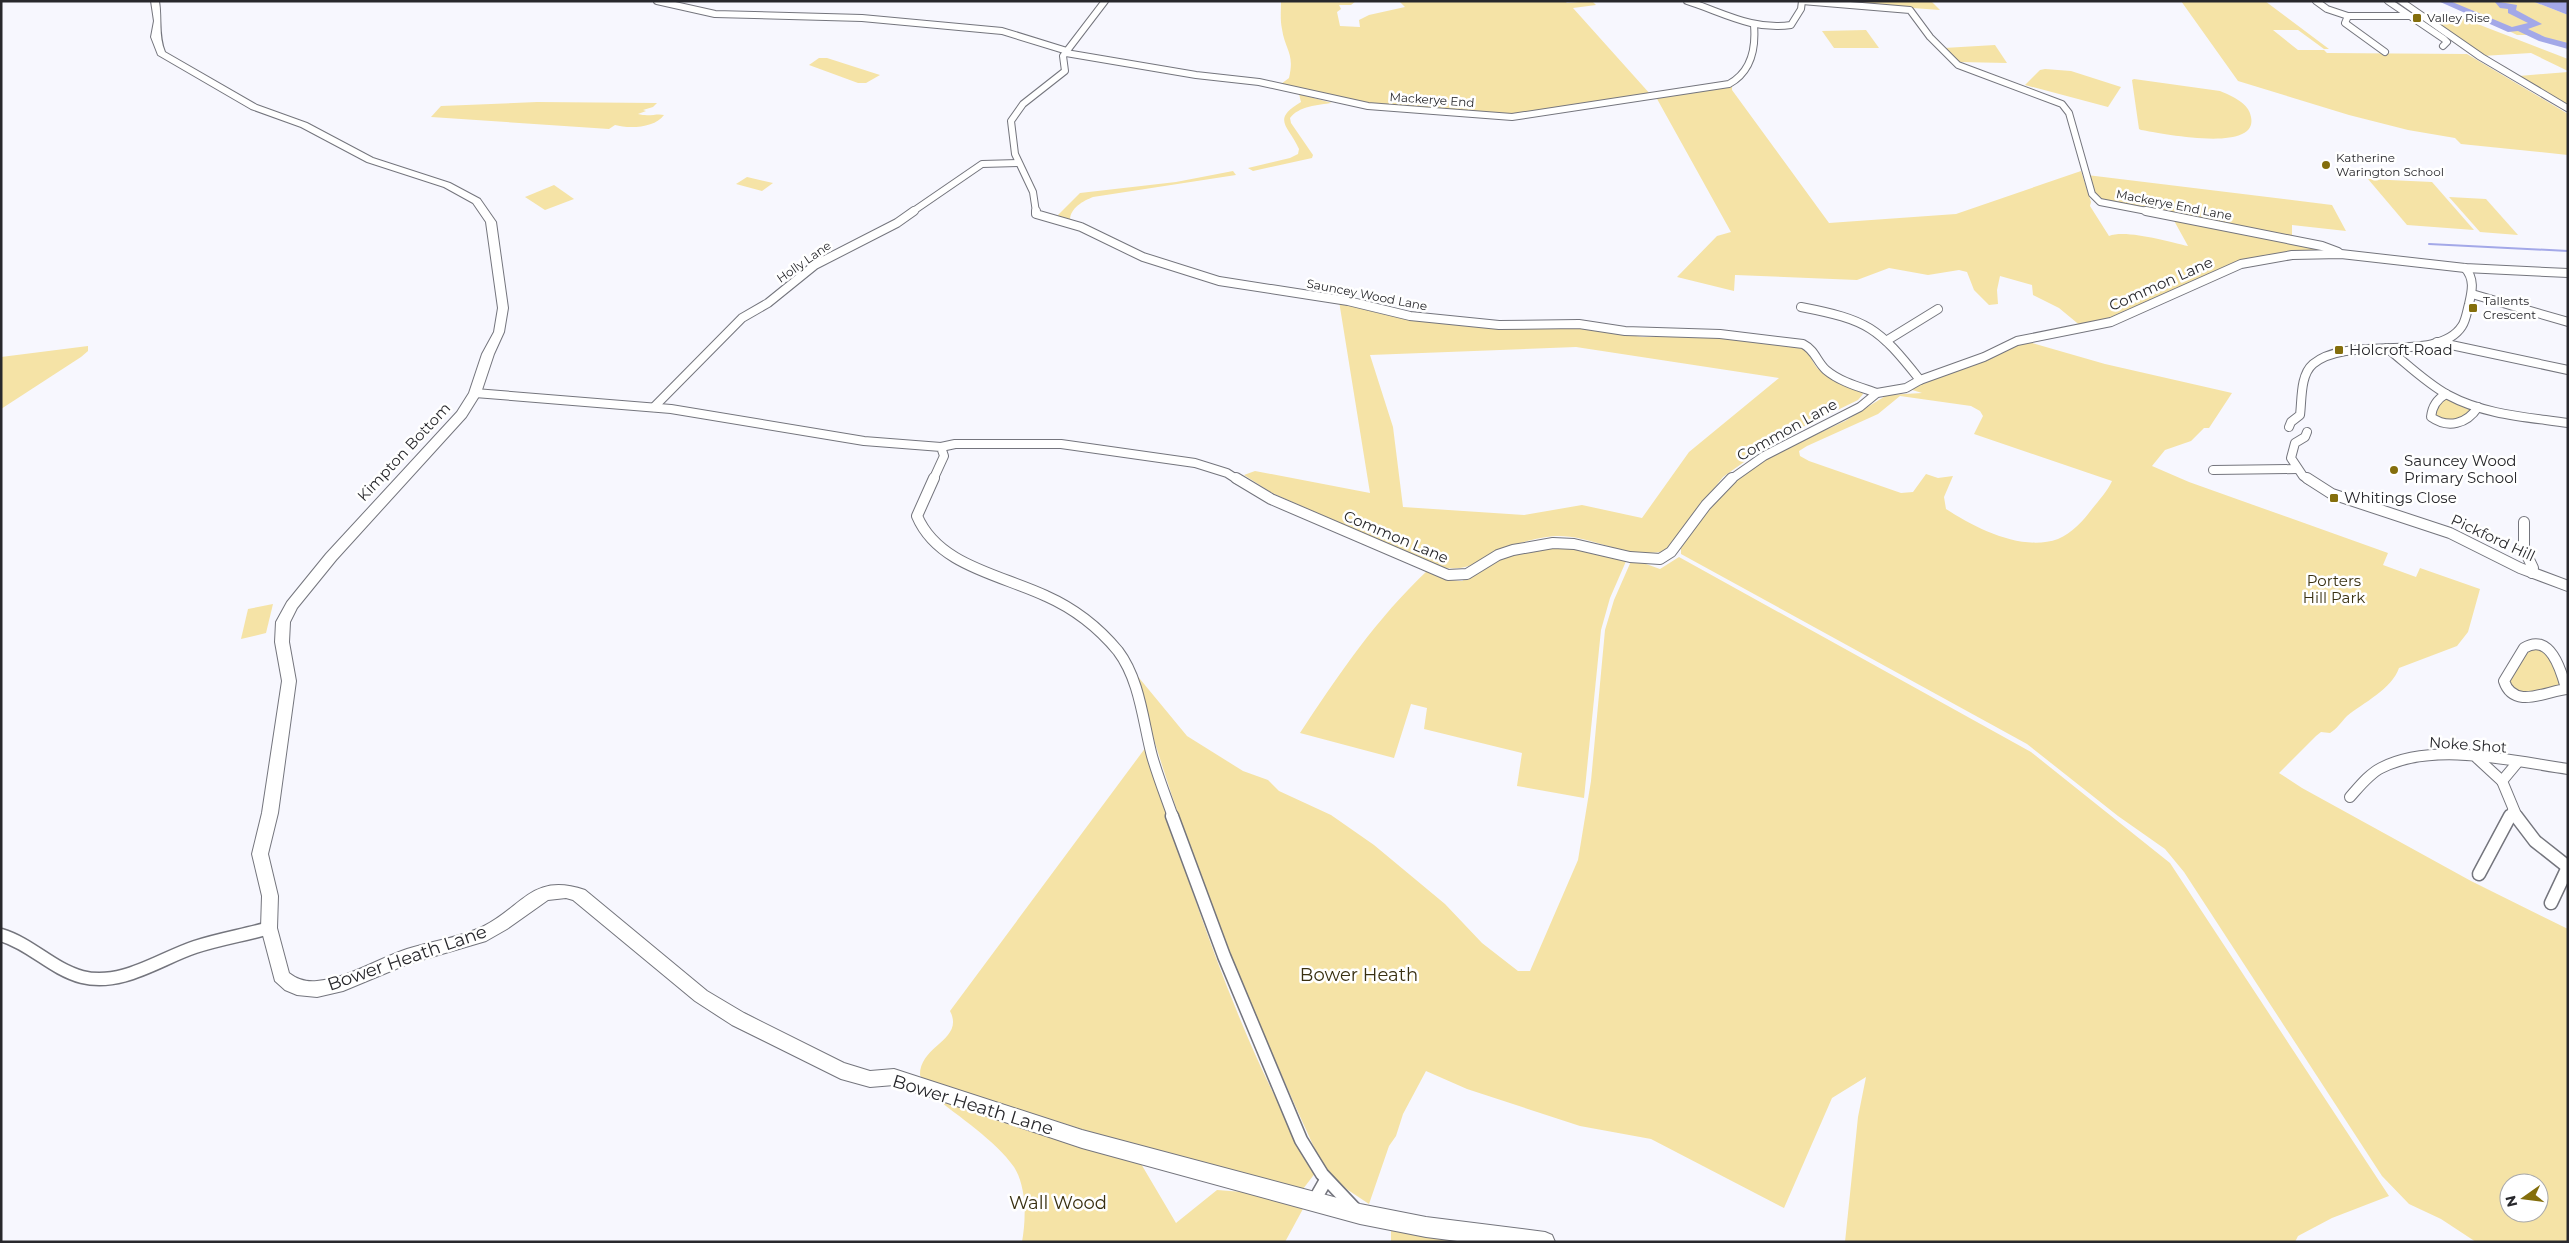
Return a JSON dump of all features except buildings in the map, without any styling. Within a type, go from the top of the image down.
[{"type":"main road","name":"Kimpton Bottom","points":[[155,1],[158,21],[155,37],[161,53],[254,107],[304,125],[370,160],[453,188],[483,206],[491,222],[502,319],[475,393],[462,414],[376,505],[302,591],[283,622],[282,642],[289,680],[270,813],[260,854],[270,896],[269,928]]},
{"type":"main road","points":[[2400,1],[2419,16],[2481,57],[2568,108]]},
{"type":"main road","name":"Bower Heath Lane","points":[[269,928],[281,976],[292,985],[303,989],[316,988],[333,985],[372,972],[404,958],[479,936],[503,923],[538,896],[552,890],[568,890],[579,895],[701,996],[738,1019],[841,1071],[870,1079],[894,1078],[1082,1138],[1360,1214],[1419,1226],[1545,1242]]},
{"type":"street","points":[[657,1],[694,10],[743,17],[874,18],[966,29],[992,30],[1014,33],[1065,54],[1105,1]]},
{"type":"street","points":[[1687,1],[1754,25],[1791,25],[1801,9],[1802,1]]},
{"type":"street","name":"Mackerye End Lane","points":[[1802,1],[1910,10],[1930,37],[1958,65],[2062,104],[2069,113],[2092,194],[2100,202],[2322,246],[2341,254]]},
{"type":"street","points":[[2316,1],[2327,9],[2348,16],[2419,16]]},
{"type":"street","points":[[2388,1],[2444,39],[2447,42],[2443,46]]},
{"type":"street","points":[[2348,16],[2345,23],[2385,52]]},
{"type":"street","name":"Mackerye End","points":[[1065,54],[1196,75],[1259,82],[1368,106],[1520,116],[1729,84],[1736,81],[1753,57],[1754,25]]},
{"type":"street","name":"Sauncey Wood Lane","points":[[1065,54],[1065,71],[1023,104],[1011,122],[1018,163],[1033,192],[1036,214],[1081,227],[1143,257],[1210,278],[1348,301],[1410,316],[1500,324],[1579,324],[1626,332],[1720,334],[1803,344],[1815,351],[1823,367],[1857,386],[1877,393]]},
{"type":"street","name":"Holly Lane","points":[[654,407],[742,318],[772,300],[815,265],[897,223],[982,164],[1018,163]]},
{"type":"street","name":"Common Lane","points":[[941,448],[955,444],[1061,444],[1195,464],[1227,473],[1272,498],[1448,575],[1458,576],[1480,568],[1505,552],[1553,543],[1574,544],[1630,558],[1660,559],[1671,552],[1706,505],[1732,478],[1764,456],[1860,406],[1877,393],[1906,388],[1920,380],[1984,357],[2017,341],[2111,322],[2242,264],[2292,255],[2341,254],[2465,268],[2568,273]]},
{"type":"street","points":[[2295,443],[2305,437],[2308,432],[2300,415],[2307,372],[2313,364],[2336,353],[2438,342],[2452,336],[2463,326],[2472,294],[2472,278],[2465,268]]},
{"type":"street","points":[[2472,294],[2568,322]]},
{"type":"street","points":[[1801,307],[1850,318],[1871,328],[1886,341],[1920,380]]},
{"type":"street","points":[[1886,341],[1930,316],[1938,309]]},
{"type":"street","points":[[2452,336],[2466,349]]},
{"type":"street","points":[[2438,342],[2568,370]]},
{"type":"street","points":[[2387,348],[2446,394],[2478,407],[2568,423]]},
{"type":"street","points":[[475,393],[654,407],[731,418],[794,431],[864,441],[941,448],[944,456],[917,516],[919,526],[932,541],[970,565],[1046,595],[1087,621],[1126,663],[1156,767],[1195,882],[1239,995],[1287,1100],[1306,1149],[1326,1180],[1360,1214]]},
{"type":"street","points":[[2446,394],[2439,398],[2430,415],[2439,423],[2456,424],[2474,413],[2478,407]]},
{"type":"street","points":[[2214,470],[2297,470],[2291,458],[2295,443],[2289,427],[2291,422],[2300,415]]},
{"type":"street","points":[[2289,427],[2308,432]]},
{"type":"street","name":"Pickford Hill","points":[[2297,470],[2308,480],[2332,494],[2450,533],[2532,573],[2568,586]]},
{"type":"street","points":[[2524,522],[2524,549],[2533,568],[2532,573]]},
{"type":"street","points":[[2534,645],[2545,647],[2555,654],[2567,688],[2529,699],[2510,691],[2504,681],[2524,648],[2534,645]]},
{"type":"street","name":"Noke Shot","points":[[2350,797],[2371,776],[2397,762],[2428,756],[2476,758],[2568,769]]},
{"type":"street","points":[[2476,758],[2502,781],[2513,811],[2525,831],[2546,853],[2568,867],[2551,903]]},
{"type":"street","points":[[2502,781],[2517,763]]},
{"type":"street","points":[[2479,874],[2513,811]]},
{"type":"street","points":[[2506,825],[2525,831]]},
{"type":"street","points":[[1,935],[17,938],[81,977],[105,979],[136,971],[195,946],[269,928]]},
{"type":"street","points":[[1314,1201],[1326,1180]]},
{"type":"green space","points":[[1281,1],[1356,1],[1351,5],[1339,5],[1341,9],[1337,12],[1340,26],[1360,27],[1359,20],[1369,15],[1405,7],[1399,1],[1565,1],[1567,3],[1592,1],[1596,5],[1573,8],[1651,95],[1516,115],[1367,103],[1281,84],[1289,78],[1291,63],[1281,26]]},
{"type":"green space","points":[[1817,1],[1931,1],[1940,10]]},
{"type":"green space","points":[[2181,1],[2265,1],[2329,49],[2324,49],[2298,30],[2273,30],[2298,50],[2324,50],[2327,53],[2467,54],[2568,114],[2568,155],[2461,144],[2455,138],[2408,130],[2349,115],[2238,81]]},
{"type":"green space","points":[[2448,1],[2532,1],[2568,15],[2568,45],[2533,35],[2517,35]]},
{"type":"green space","points":[[2462,18],[2568,59],[2568,71],[2531,53],[2482,56],[2428,19]]},
{"type":"green space","points":[[1866,30],[1879,48],[1834,48],[1822,31]]},
{"type":"green space","points":[[1995,45],[2007,63],[1959,62],[1944,48]]},
{"type":"green space","points":[[819,58],[827,58],[880,75],[866,83],[858,83],[809,65]]},
{"type":"green space","points":[[2040,70],[2071,71],[2121,87],[2108,107],[2025,85]]},
{"type":"green space","points":[[2568,72],[2568,105],[2519,76]]},
{"type":"green space","points":[[2132,80],[2225,93],[2243,104],[2250,112],[2249,128],[2240,135],[2225,138],[2186,137],[2141,130],[2139,129]]},
{"type":"green space","points":[[1732,86],[1732,90],[1829,223],[1956,214],[2081,171],[2091,202],[2090,206],[2109,236],[2116,234],[2136,235],[2188,246],[2172,217],[2332,250],[2253,259],[2125,313],[2082,327],[2059,308],[2033,295],[2032,285],[2000,276],[1997,290],[1998,304],[1989,305],[1974,290],[1967,272],[1959,270],[1928,275],[1889,268],[1857,280],[1735,275],[1734,291],[1677,277],[1717,236],[1731,232],[1656,97]]},
{"type":"green space","points":[[1299,94],[1332,103],[1315,105],[1298,111],[1290,118],[1291,123],[1313,155],[1312,158],[1253,171],[1248,168],[1290,158],[1298,154],[1299,149],[1287,128],[1284,118],[1292,108],[1301,102]]},
{"type":"green space","points":[[537,102],[657,103],[638,114],[664,115],[655,123],[648,125],[627,127],[615,125],[609,129],[431,117],[441,106]]},
{"type":"green space","points":[[1233,171],[1236,175],[1093,197],[1081,203],[1072,212],[1070,220],[1060,219],[1058,215],[1080,193],[1176,182]]},
{"type":"green space","points":[[2087,175],[2332,205],[2346,231],[2292,225],[2292,238],[2104,202],[2096,197]]},
{"type":"green space","points":[[747,177],[773,183],[762,191],[736,184]]},
{"type":"green space","points":[[2368,179],[2432,182],[2474,230],[2407,225]]},
{"type":"green space","points":[[554,185],[574,199],[545,210],[525,197]]},
{"type":"green space","points":[[2449,197],[2486,199],[2518,235],[2480,232]]},
{"type":"green space","points":[[1339,301],[1378,313],[1413,319],[1500,328],[1581,328],[1643,337],[1725,337],[1801,347],[1807,352],[1818,369],[1861,388],[1863,394],[1858,400],[1772,442],[1723,477],[1665,551],[1650,553],[1623,550],[1583,539],[1556,536],[1534,539],[1511,546],[1470,566],[1457,568],[1440,567],[1272,493],[1244,475],[1255,471],[1370,493]],"holes":[[[1576,347],[1779,378],[1689,452],[1642,518],[1582,505],[1524,515],[1403,507],[1393,427],[1370,355]]]},
{"type":"green space","name":"Porters Hill Park","points":[[2022,340],[2105,364],[2232,393],[2209,428],[2204,428],[2191,441],[2165,450],[2152,466],[2189,482],[2388,553],[2383,565],[2416,577],[2420,568],[2480,589],[2468,632],[2457,646],[2399,668],[2384,689],[2347,716],[2330,733],[2321,732],[2316,736],[2279,773],[2302,788],[2471,881],[2568,929],[2568,1242],[2476,1242],[2441,1219],[2409,1204],[2382,1176],[2184,872],[2165,849],[2118,816],[2027,744],[1681,554],[1681,548],[1706,512],[1742,474],[1768,457],[1845,421],[1887,395],[1922,393],[1906,388]],"holes":[[[1900,396],[1971,406],[1980,411],[1983,416],[1974,434],[2112,481],[2077,526],[2058,539],[2044,542],[2014,540],[1971,524],[1946,509],[1944,497],[1953,476],[1938,478],[1926,474],[1913,492],[1901,493],[1809,461],[1800,456],[1799,451],[1807,446],[1878,414]]]},
{"type":"green space","points":[[88,346],[88,351],[81,357],[1,409],[1,357]]},
{"type":"green space","points":[[2447,398],[2470,408],[2471,411],[2452,423],[2434,415],[2442,400]]},
{"type":"green space","points":[[1563,546],[1627,559],[1610,598],[1601,630],[1584,798],[1517,786],[1522,753],[1424,729],[1427,708],[1411,704],[1394,758],[1300,733],[1359,648],[1392,608],[1428,570],[1449,580],[1462,581],[1504,555]]},
{"type":"green space","name":"Bower Heath","points":[[1679,557],[2031,752],[2170,863],[2389,1196],[2332,1218],[2298,1236],[2295,1242],[1845,1242],[1858,1117],[1866,1077],[1832,1098],[1784,1208],[1651,1139],[1580,1126],[1467,1089],[1426,1071],[1403,1114],[1396,1136],[1389,1146],[1369,1204],[1348,1190],[1324,1169],[1270,1048],[1219,925],[1153,737],[1135,673],[1187,736],[1243,771],[1268,780],[1279,791],[1331,815],[1374,845],[1445,904],[1482,943],[1518,971],[1530,971],[1578,860],[1591,781],[1605,630],[1614,600],[1632,559],[1660,569]]},
{"type":"green space","points":[[273,604],[266,633],[241,639],[248,609]]},
{"type":"green space","points":[[2534,647],[2551,655],[2561,685],[2536,695],[2517,693],[2508,680],[2527,650]]},
{"type":"green space","points":[[1146,747],[1199,910],[1240,1019],[1288,1123],[1316,1172],[1303,1189],[1126,1143],[922,1079],[920,1075],[922,1065],[927,1056],[952,1029],[953,1021],[950,1011]]},
{"type":"green space","name":"Wall Wood","points":[[933,1096],[1137,1157],[1176,1223],[1217,1190],[1269,1194],[1304,1207],[1285,1242],[1022,1242],[1024,1224],[1023,1194],[1014,1167],[987,1138]]},
{"type":"green space","points":[[1391,1228],[1487,1242],[1391,1242]]},
{"type":"water","points":[[2532,1],[2568,1],[2568,15]]},
{"type":"waterway","points":[[2442,1],[2511,30],[2519,28]]},
{"type":"waterway","points":[[2498,1],[2503,6],[2514,7],[2511,11],[2537,24],[2519,28]]},
{"type":"waterway","points":[[2519,28],[2542,39],[2568,46]]},
{"type":"waterway","points":[[2429,244],[2568,251]]},
{"type":"place","name":"Valley Rise","points":[[2417,18]]},
{"type":"place","name":"Katherine Warington School","points":[[2326,165]]},
{"type":"place","name":"Tallents Crescent","points":[[2473,308]]},
{"type":"place","name":"Holcroft Road","points":[[2339,350]]},
{"type":"place","name":"Sauncey Wood Primary School","points":[[2394,470]]},
{"type":"place","name":"Whitings Close","points":[[2334,498]]}]
